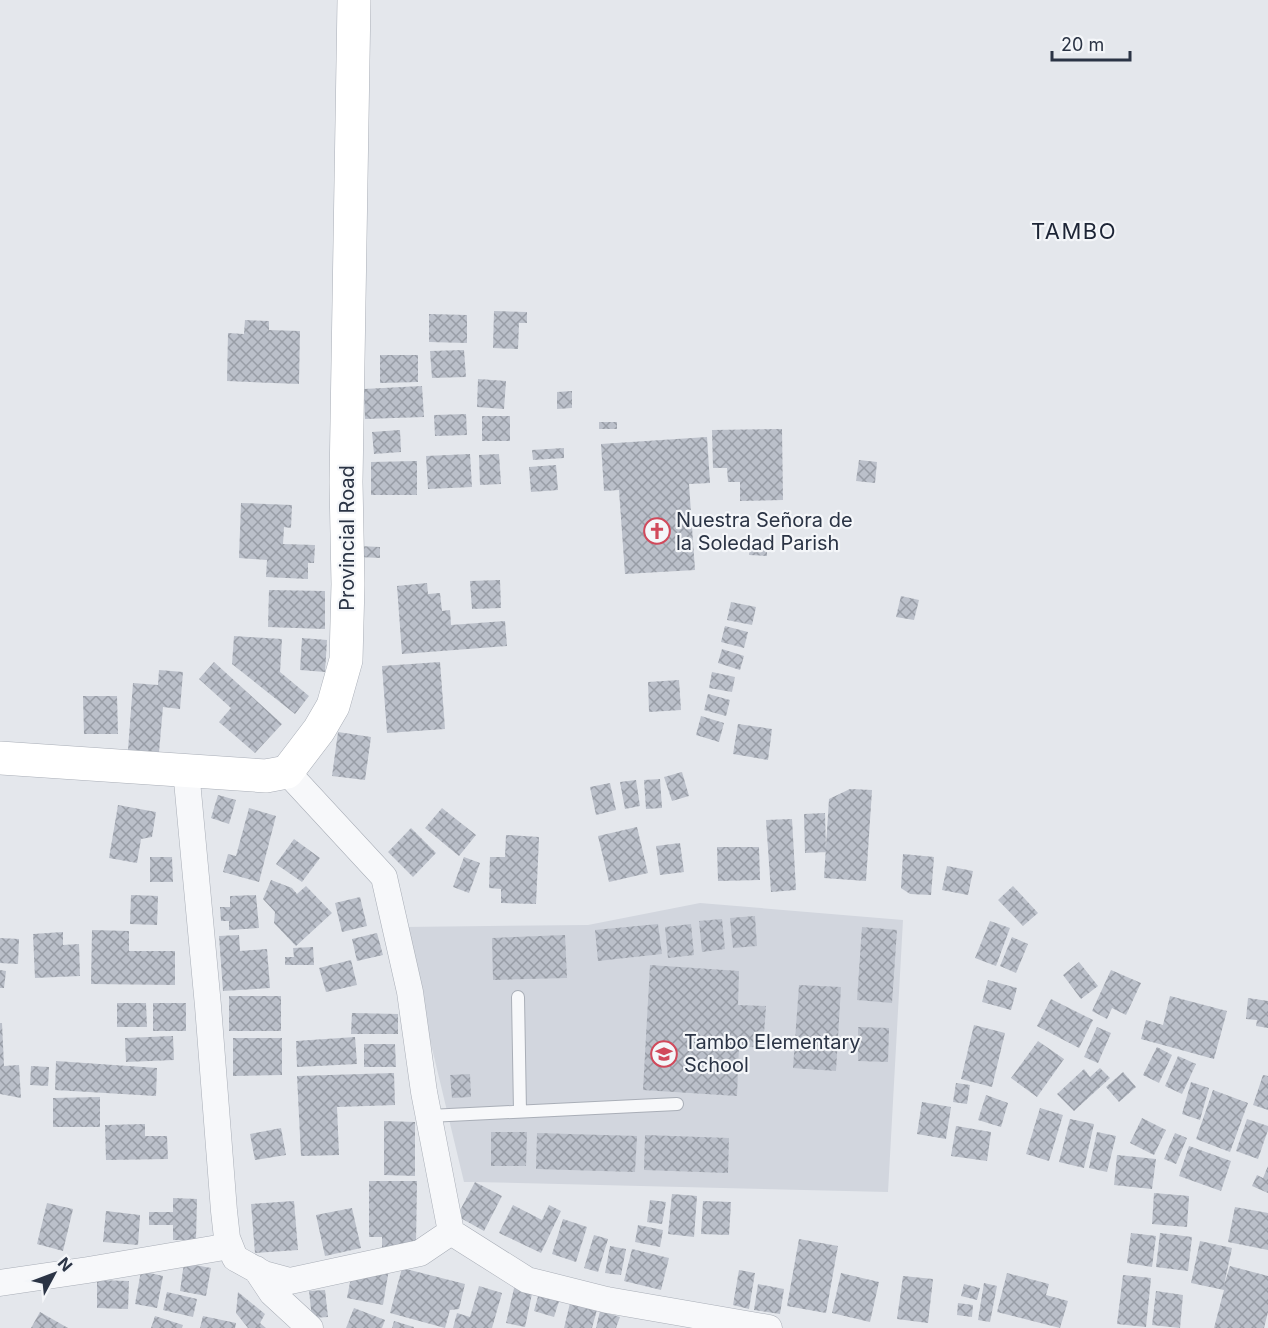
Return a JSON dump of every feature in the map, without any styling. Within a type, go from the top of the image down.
[{"type":"main road","name":"Provincial Road","points":[[287,772],[319,730],[333,706],[346,660],[348,602],[346,482],[354,0]]},
{"type":"main road","points":[[0,758],[266,776],[287,772]]},
{"type":"street","points":[[186,770],[224,1211],[227,1238],[235,1258],[264,1274],[290,1281],[420,1253],[451,1232]]},
{"type":"street","points":[[287,772],[384,877],[410,992],[424,1092],[451,1232],[527,1280],[607,1300],[770,1328]]},
{"type":"street","points":[[0,1282],[88,1270],[230,1245]]},
{"type":"street","points":[[256,1269],[272,1293],[310,1328]]},
{"type":"lane","points":[[518,997],[520,1111]]},
{"type":"lane","points":[[429,1116],[677,1104]]},
{"type":"shaded area","name":"Tambo Elementary School","points":[[700,903],[903,920],[888,1192],[464,1182],[403,927],[588,925]]},
{"type":"building","points":[[494,311],[527,312],[527,323],[519,323],[518,349],[493,348]]},
{"type":"building","points":[[429,314],[467,315],[467,343],[429,342]]},
{"type":"building","points":[[245,320],[269,321],[269,330],[300,331],[299,384],[227,381],[228,333],[244,334]]},
{"type":"building","points":[[464,350],[466,377],[432,378],[430,351]]},
{"type":"building","points":[[380,355],[418,355],[418,382],[380,383]]},
{"type":"building","points":[[478,379],[506,381],[504,409],[477,407]]},
{"type":"building","points":[[422,386],[424,417],[365,419],[364,389]]},
{"type":"building","points":[[572,391],[572,408],[557,409],[557,392]]},
{"type":"building","points":[[466,414],[467,435],[435,436],[434,415]]},
{"type":"building","points":[[482,416],[510,416],[510,441],[482,441]]},
{"type":"building","points":[[599,422],[617,422],[617,429],[599,429]]},
{"type":"building","points":[[782,429],[783,500],[740,501],[740,482],[728,482],[727,468],[713,468],[712,430]]},
{"type":"building","points":[[400,430],[401,452],[374,454],[372,432]]},
{"type":"building","name":"Nuestra Señora de la Soledad Parish","points":[[707,437],[710,483],[689,484],[695,570],[625,574],[619,490],[604,491],[601,444]]},
{"type":"building","points":[[564,448],[564,458],[533,460],[532,450]]},
{"type":"building","points":[[470,454],[472,487],[428,489],[426,456]]},
{"type":"building","points":[[499,454],[501,484],[480,485],[479,455]]},
{"type":"building","points":[[859,460],[877,462],[875,483],[856,481]]},
{"type":"building","points":[[417,461],[417,495],[371,495],[371,462]]},
{"type":"building","points":[[556,465],[558,490],[531,492],[529,467]]},
{"type":"building","points":[[241,503],[292,505],[291,528],[284,527],[283,544],[315,545],[314,563],[308,563],[308,579],[266,577],[267,560],[239,558]]},
{"type":"building","points":[[750,539],[767,540],[767,556],[749,555]]},
{"type":"building","points":[[359,546],[380,547],[380,558],[358,557]]},
{"type":"building","points":[[500,580],[501,608],[472,609],[470,581]]},
{"type":"building","points":[[427,583],[428,594],[440,593],[442,611],[450,610],[451,625],[505,621],[507,646],[402,654],[397,586]]},
{"type":"building","points":[[269,590],[325,591],[325,629],[268,627]]},
{"type":"building","points":[[901,596],[919,600],[914,620],[896,617]]},
{"type":"building","points":[[731,602],[756,607],[752,625],[727,620]]},
{"type":"building","points":[[725,626],[748,632],[744,648],[721,642]]},
{"type":"building","points":[[234,636],[282,639],[280,672],[309,696],[295,714],[232,664]]},
{"type":"building","points":[[302,638],[327,640],[325,672],[300,670]]},
{"type":"building","points":[[722,649],[744,656],[740,670],[718,663]]},
{"type":"building","points":[[214,662],[282,724],[255,753],[219,722],[231,708],[199,679]]},
{"type":"building","points":[[440,662],[445,729],[387,733],[382,666]]},
{"type":"building","points":[[159,670],[183,672],[180,709],[163,707],[159,752],[128,750],[133,683],[158,685]]},
{"type":"building","points":[[712,672],[735,677],[732,692],[709,688]]},
{"type":"building","points":[[679,680],[681,710],[649,712],[648,682]]},
{"type":"building","points":[[708,694],[730,700],[726,716],[704,710]]},
{"type":"building","points":[[83,696],[117,696],[118,734],[84,734]]},
{"type":"building","points":[[701,716],[724,723],[719,742],[696,735]]},
{"type":"building","points":[[738,724],[772,729],[768,760],[733,754]]},
{"type":"building","points":[[338,732],[371,737],[365,780],[332,776]]},
{"type":"building","points":[[682,772],[689,796],[672,801],[664,777]]},
{"type":"building","points":[[660,779],[662,808],[646,809],[644,780]]},
{"type":"building","points":[[636,780],[640,806],[625,809],[620,782]]},
{"type":"building","points":[[610,783],[616,810],[596,815],[590,787]]},
{"type":"building","points":[[850,789],[872,790],[866,881],[824,878],[829,799]]},
{"type":"building","points":[[218,795],[236,800],[229,824],[211,818]]},
{"type":"building","points":[[118,805],[156,812],[152,837],[141,839],[137,863],[109,858]]},
{"type":"building","points":[[249,808],[276,816],[259,882],[223,872],[228,854],[236,856]]},
{"type":"building","points":[[442,808],[476,835],[459,856],[425,828]]},
{"type":"building","points":[[825,813],[826,852],[805,853],[804,814]]},
{"type":"building","points":[[792,819],[796,890],[771,892],[766,820]]},
{"type":"building","points":[[637,827],[648,873],[609,882],[598,836]]},
{"type":"building","points":[[411,828],[436,853],[413,877],[388,852]]},
{"type":"building","points":[[506,835],[539,837],[536,904],[501,903],[501,889],[489,888],[490,857],[505,857]]},
{"type":"building","points":[[294,839],[320,858],[302,882],[276,864]]},
{"type":"building","points":[[680,843],[684,872],[660,875],[656,846]]},
{"type":"building","points":[[717,847],[759,847],[760,880],[718,881]]},
{"type":"building","points":[[903,854],[934,857],[931,895],[910,894],[901,888]]},
{"type":"building","points":[[150,857],[172,857],[173,882],[150,882]]},
{"type":"building","points":[[464,857],[480,863],[469,893],[453,887]]},
{"type":"building","points":[[947,866],[973,871],[968,895],[942,890]]},
{"type":"building","points":[[271,880],[292,888],[297,894],[306,886],[332,913],[296,946],[274,923],[275,912],[263,899]]},
{"type":"building","points":[[1013,886],[1038,913],[1023,926],[998,900]]},
{"type":"building","points":[[131,895],[158,896],[157,925],[130,924]]},
{"type":"building","points":[[256,895],[259,928],[229,930],[229,921],[221,921],[220,907],[230,907],[230,896]]},
{"type":"building","points":[[360,897],[367,926],[342,932],[335,903]]},
{"type":"building","points":[[755,916],[757,946],[733,948],[730,918]]},
{"type":"building","points":[[722,919],[725,949],[702,952],[699,921]]},
{"type":"building","points":[[990,921],[1010,928],[996,966],[975,958]]},
{"type":"building","points":[[658,924],[662,954],[598,961],[595,930]]},
{"type":"building","points":[[691,924],[694,955],[668,958],[665,927]]},
{"type":"building","points":[[862,927],[897,930],[892,1003],[857,1000]]},
{"type":"building","points":[[92,930],[129,931],[129,951],[175,951],[175,985],[91,984]]},
{"type":"building","points":[[63,932],[63,945],[79,944],[80,976],[35,978],[33,934]]},
{"type":"building","points":[[377,933],[383,955],[357,961],[352,939]]},
{"type":"building","points":[[239,935],[240,951],[267,949],[270,988],[223,991],[219,936]]},
{"type":"building","points":[[565,935],[567,978],[493,980],[492,938]]},
{"type":"building","points":[[1012,937],[1028,944],[1016,973],[1000,966]]},
{"type":"building","points":[[0,938],[19,939],[18,964],[0,963]]},
{"type":"building","points":[[313,947],[314,965],[285,965],[285,957],[294,957],[293,948]]},
{"type":"building","points":[[351,960],[357,985],[326,992],[319,968]]},
{"type":"building","points":[[1079,962],[1098,986],[1081,999],[1063,975]]},
{"type":"building","points":[[650,965],[739,971],[738,1005],[766,1006],[763,1048],[739,1046],[737,1096],[643,1090]]},
{"type":"building","points":[[0,970],[6,971],[4,988],[0,988]]},
{"type":"building","points":[[1111,970],[1141,983],[1126,1015],[1112,1008],[1107,1019],[1092,1011]]},
{"type":"building","points":[[988,980],[1017,988],[1011,1010],[982,1002]]},
{"type":"building","points":[[799,985],[841,987],[836,1071],[793,1068]]},
{"type":"building","points":[[229,996],[281,996],[281,1031],[229,1031]]},
{"type":"building","points":[[1170,996],[1227,1011],[1214,1059],[1141,1039],[1146,1020],[1163,1025]]},
{"type":"building","points":[[1248,998],[1268,1001],[1268,1028],[1256,1026],[1257,1020],[1246,1019]]},
{"type":"building","points":[[1051,999],[1093,1020],[1079,1048],[1037,1026]]},
{"type":"building","points":[[117,1003],[146,1003],[147,1027],[117,1027]]},
{"type":"building","points":[[153,1003],[186,1003],[186,1031],[153,1031]]},
{"type":"building","points":[[352,1013],[398,1014],[398,1034],[351,1034]]},
{"type":"building","points":[[0,1023],[2,1023],[4,1066],[19,1065],[21,1098],[0,1094]]},
{"type":"building","points":[[974,1025],[1005,1033],[992,1087],[961,1079]]},
{"type":"building","points":[[858,1027],[889,1028],[888,1062],[858,1061]]},
{"type":"building","points":[[1097,1027],[1111,1033],[1098,1063],[1084,1057]]},
{"type":"building","points":[[173,1036],[174,1060],[126,1062],[125,1038]]},
{"type":"building","points":[[355,1037],[357,1064],[297,1067],[296,1041]]},
{"type":"building","points":[[233,1038],[282,1038],[282,1075],[233,1076]]},
{"type":"building","points":[[1038,1041],[1064,1059],[1037,1097],[1011,1078]]},
{"type":"building","points":[[364,1044],[395,1044],[396,1067],[364,1067]]},
{"type":"building","points":[[1157,1047],[1172,1055],[1159,1083],[1143,1075]]},
{"type":"building","points":[[1178,1056],[1196,1064],[1182,1094],[1165,1086]]},
{"type":"building","points":[[56,1061],[157,1068],[156,1096],[55,1090]]},
{"type":"building","points":[[31,1066],[49,1067],[48,1086],[30,1085]]},
{"type":"building","points":[[1100,1068],[1110,1078],[1074,1111],[1057,1094],[1084,1069],[1090,1077]]},
{"type":"building","points":[[1123,1072],[1136,1087],[1119,1102],[1106,1087]]},
{"type":"building","points":[[394,1073],[395,1105],[337,1107],[339,1155],[301,1156],[297,1076]]},
{"type":"building","points":[[470,1074],[471,1097],[452,1098],[450,1075]]},
{"type":"building","points":[[1263,1075],[1268,1076],[1268,1110],[1253,1105]]},
{"type":"building","points":[[1191,1082],[1209,1088],[1200,1120],[1182,1114]]},
{"type":"building","points":[[956,1083],[970,1085],[967,1104],[953,1102]]},
{"type":"building","points":[[1213,1090],[1248,1103],[1230,1152],[1196,1139]]},
{"type":"building","points":[[986,1095],[1008,1103],[1001,1127],[978,1120]]},
{"type":"building","points":[[100,1097],[100,1127],[53,1127],[53,1098]]},
{"type":"building","points":[[922,1102],[951,1107],[946,1139],[917,1134]]},
{"type":"building","points":[[1040,1108],[1063,1115],[1049,1161],[1026,1154]]},
{"type":"building","points":[[1142,1118],[1166,1130],[1154,1155],[1130,1143]]},
{"type":"building","points":[[1070,1119],[1094,1124],[1084,1168],[1059,1162]]},
{"type":"building","points":[[1247,1119],[1268,1126],[1258,1159],[1236,1151]]},
{"type":"building","points":[[384,1121],[415,1122],[415,1176],[384,1175]]},
{"type":"building","points":[[145,1124],[145,1136],[167,1136],[168,1159],[106,1160],[105,1125]]},
{"type":"building","points":[[956,1126],[991,1132],[987,1161],[951,1156]]},
{"type":"building","points":[[281,1128],[286,1155],[255,1160],[250,1134]]},
{"type":"building","points":[[491,1132],[527,1132],[526,1166],[491,1166]]},
{"type":"building","points":[[1097,1132],[1116,1136],[1107,1172],[1089,1168]]},
{"type":"building","points":[[537,1133],[637,1136],[635,1172],[536,1169]]},
{"type":"building","points":[[1175,1133],[1187,1138],[1176,1164],[1164,1159]]},
{"type":"building","points":[[645,1135],[729,1138],[728,1173],[644,1170]]},
{"type":"building","points":[[1189,1146],[1231,1161],[1221,1191],[1179,1176]]},
{"type":"building","points":[[1117,1155],[1156,1159],[1152,1189],[1114,1185]]},
{"type":"building","points":[[1268,1166],[1268,1193],[1252,1186],[1257,1175],[1263,1178]]},
{"type":"building","points":[[369,1181],[417,1181],[416,1244],[382,1248],[382,1237],[369,1237]]},
{"type":"building","points":[[475,1182],[502,1196],[484,1231],[457,1216]]},
{"type":"building","points":[[1154,1193],[1189,1196],[1187,1227],[1152,1224]]},
{"type":"building","points":[[672,1194],[697,1196],[694,1237],[668,1234]]},
{"type":"building","points":[[173,1198],[197,1199],[196,1240],[173,1240],[173,1225],[149,1225],[149,1212],[173,1212]]},
{"type":"building","points":[[650,1200],[666,1202],[662,1224],[647,1222]]},
{"type":"building","points":[[294,1201],[298,1250],[255,1253],[251,1204]]},
{"type":"building","points":[[703,1201],[731,1202],[729,1235],[701,1234]]},
{"type":"building","points":[[47,1203],[73,1209],[63,1251],[37,1244]]},
{"type":"building","points":[[513,1205],[542,1220],[549,1205],[561,1211],[541,1253],[499,1233]]},
{"type":"building","points":[[1235,1207],[1268,1213],[1268,1250],[1228,1242]]},
{"type":"building","points":[[352,1208],[361,1248],[325,1256],[316,1215]]},
{"type":"building","points":[[106,1211],[140,1215],[138,1245],[103,1242]]},
{"type":"building","points":[[563,1219],[587,1227],[576,1262],[552,1254]]},
{"type":"building","points":[[638,1225],[663,1230],[660,1247],[635,1242]]},
{"type":"building","points":[[1131,1233],[1156,1236],[1152,1267],[1127,1263]]},
{"type":"building","points":[[1160,1233],[1192,1237],[1188,1271],[1156,1267]]},
{"type":"building","points":[[594,1235],[608,1239],[598,1272],[584,1268]]},
{"type":"building","points":[[799,1239],[838,1246],[826,1313],[787,1306]]},
{"type":"building","points":[[1200,1241],[1232,1248],[1224,1285],[1230,1266],[1268,1276],[1268,1312],[1264,1328],[1214,1328],[1224,1290],[1191,1283]]},
{"type":"building","points":[[610,1246],[626,1249],[621,1275],[605,1273]]},
{"type":"building","points":[[632,1249],[669,1258],[661,1290],[624,1281]]},
{"type":"building","points":[[184,1263],[211,1268],[206,1296],[180,1291]]},
{"type":"building","points":[[402,1268],[465,1284],[459,1309],[450,1310],[445,1328],[390,1313]]},
{"type":"building","points":[[389,1269],[383,1305],[347,1298],[351,1277]]},
{"type":"building","points":[[739,1270],[755,1273],[749,1309],[733,1305]]},
{"type":"building","points":[[141,1271],[163,1276],[157,1308],[135,1304]]},
{"type":"building","points":[[841,1273],[879,1282],[870,1322],[832,1313]]},
{"type":"building","points":[[1007,1273],[1049,1284],[1046,1295],[1068,1301],[1060,1328],[997,1312]]},
{"type":"building","points":[[1123,1275],[1151,1278],[1146,1327],[1117,1324]]},
{"type":"building","points":[[903,1276],[933,1279],[928,1323],[897,1319]]},
{"type":"building","points":[[97,1280],[129,1281],[128,1309],[97,1308]]},
{"type":"building","points":[[984,1283],[997,1286],[990,1322],[978,1320]]},
{"type":"building","points":[[515,1284],[533,1289],[525,1327],[506,1323]]},
{"type":"building","points":[[758,1284],[784,1289],[780,1314],[754,1310]]},
{"type":"building","points":[[964,1284],[980,1288],[977,1300],[961,1296]]},
{"type":"building","points":[[479,1286],[502,1293],[492,1328],[453,1328],[457,1313],[470,1317]]},
{"type":"building","points":[[540,1289],[561,1295],[554,1317],[534,1311]]},
{"type":"building","points":[[325,1290],[328,1317],[312,1318],[309,1291]]},
{"type":"building","points":[[1156,1291],[1183,1295],[1180,1328],[1152,1325]]},
{"type":"building","points":[[167,1292],[197,1299],[193,1317],[163,1310]]},
{"type":"building","points":[[238,1292],[265,1314],[260,1323],[266,1328],[248,1328],[236,1313]]},
{"type":"building","points":[[571,1299],[598,1306],[592,1328],[564,1328]]},
{"type":"building","points":[[958,1303],[973,1305],[972,1317],[957,1315]]},
{"type":"building","points":[[354,1308],[385,1320],[382,1328],[346,1328]]},
{"type":"building","points":[[600,1311],[620,1317],[616,1328],[596,1328]]},
{"type":"building","points":[[40,1312],[68,1328],[31,1328]]},
{"type":"building","points":[[155,1316],[183,1325],[182,1328],[151,1328]]},
{"type":"building","points":[[203,1316],[236,1323],[235,1328],[200,1328]]},
{"type":"building","points":[[394,1321],[414,1327],[414,1328],[392,1328]]},
{"type":"place","name":"Nuestra Señora de la Soledad Parish","points":[[657,531]]},
{"type":"place","name":"Tambo Elementary School","points":[[664,1054]]},
{"type":"district","name":"TAMBO","points":[[1074,231]]}]
